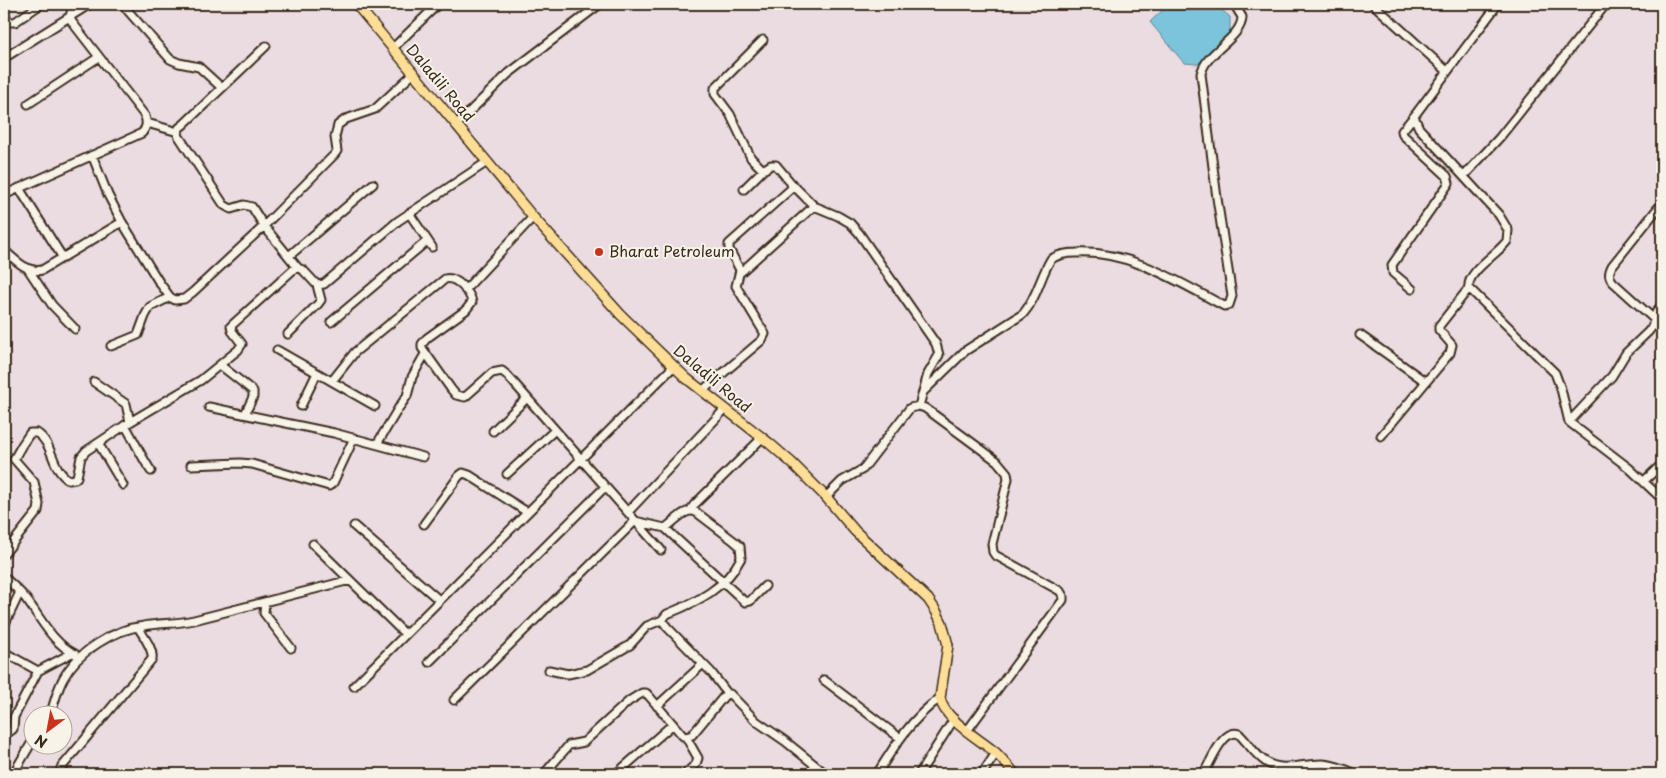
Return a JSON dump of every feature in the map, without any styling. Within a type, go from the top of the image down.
[{"type":"main road","name":"Daladili Road","points":[[356,4],[533,218],[621,315],[702,391],[792,463],[826,497],[855,531],[928,599],[936,611],[948,645],[940,698]]},
{"type":"main road","points":[[940,698],[941,705],[946,712],[996,754],[1015,774]]},
{"type":"street","points":[[4,16],[10,22],[15,22],[42,4]]},
{"type":"street","points":[[4,195],[142,133],[146,128],[147,123],[140,110],[98,57],[70,17],[73,4]]},
{"type":"street","points":[[4,58],[90,4]]},
{"type":"street","points":[[122,4],[170,59],[199,67],[222,88]]},
{"type":"street","points":[[393,48],[438,4]]},
{"type":"street","points":[[457,124],[508,74],[600,4]]},
{"type":"street","points":[[923,392],[965,350],[1023,314],[1037,291],[1051,259],[1062,254],[1096,253],[1119,257],[1191,288],[1224,306],[1229,305],[1232,296],[1217,198],[1202,74],[1205,64],[1240,26],[1242,17],[1234,4]]},
{"type":"street","points":[[1373,4],[1447,71]]},
{"type":"street","points":[[1412,289],[1393,273],[1392,265],[1449,183],[1447,176],[1403,135],[1402,131],[1498,4]]},
{"type":"street","points":[[1464,176],[1500,137],[1606,4]]},
{"type":"street","points":[[762,170],[751,158],[730,114],[715,94],[715,91],[718,85],[763,40]]},
{"type":"street","points":[[178,132],[183,125],[266,46]]},
{"type":"street","points":[[28,104],[98,57]]},
{"type":"street","points":[[92,155],[108,195],[122,222],[159,282],[170,297],[179,300],[188,296],[264,226],[334,155],[337,151],[335,137],[338,125],[346,119],[375,109],[414,73]]},
{"type":"street","points":[[1381,436],[1452,349],[1450,342],[1438,330],[1439,326],[1469,288],[1468,284],[1473,274],[1504,246],[1508,236],[1508,230],[1499,215],[1419,128],[1415,115]]},
{"type":"street","points":[[147,123],[178,132]]},
{"type":"street","points":[[178,132],[200,171],[224,205],[231,209],[248,205],[298,268],[303,270],[317,285],[321,300],[288,334]]},
{"type":"street","points":[[317,285],[324,284],[409,213],[487,162]]},
{"type":"street","points":[[744,189],[762,170],[771,165],[776,165],[814,206],[838,216],[859,233],[936,344],[939,355],[928,374],[919,406]]},
{"type":"street","points":[[741,272],[729,249],[729,244],[790,190],[791,183]]},
{"type":"street","points":[[289,256],[373,184]]},
{"type":"street","points":[[20,188],[63,258]]},
{"type":"street","points":[[1655,320],[1613,282],[1609,277],[1609,272],[1662,203]]},
{"type":"street","points":[[702,391],[764,337],[764,330],[736,286],[741,272],[814,206]]},
{"type":"street","points":[[409,213],[432,248]]},
{"type":"street","points":[[465,290],[533,218]]},
{"type":"street","points":[[4,251],[28,269],[34,271],[42,270],[122,222]]},
{"type":"street","points":[[331,322],[427,241]]},
{"type":"street","points":[[4,554],[38,511],[39,504],[34,482],[14,459],[27,436],[33,432],[42,436],[61,474],[72,481],[77,477],[79,463],[83,454],[128,423],[201,380],[238,350],[242,344],[232,331],[231,326],[298,268]]},
{"type":"street","points":[[28,269],[52,305],[75,329]]},
{"type":"street","points":[[332,381],[355,352],[445,279],[454,279],[472,298],[472,302],[470,306],[427,338],[422,344],[425,354],[456,395],[465,396],[492,373],[502,371],[661,550]]},
{"type":"street","points":[[1469,288],[1555,373],[1569,422],[1644,482],[1662,499]]},
{"type":"street","points":[[111,346],[138,335],[144,316],[150,307],[170,297]]},
{"type":"street","points":[[1569,422],[1612,376],[1626,352],[1648,332],[1662,304]]},
{"type":"street","points":[[1360,335],[1426,382]]},
{"type":"street","points":[[277,350],[375,406]]},
{"type":"street","points":[[377,444],[407,396],[412,377],[425,354]]},
{"type":"street","points":[[220,365],[253,391],[253,397],[245,414]]},
{"type":"street","points":[[354,686],[674,366]]},
{"type":"street","points":[[301,406],[317,373]]},
{"type":"street","points":[[94,382],[126,404],[128,423],[132,436],[140,455],[151,471]]},
{"type":"street","points":[[493,431],[527,398]]},
{"type":"street","points":[[826,497],[842,482],[863,469],[910,408],[919,406],[925,408],[1003,467],[1007,473],[1008,479],[992,544],[993,552],[995,555],[1060,591],[1063,596],[1062,603],[1025,650],[967,731]]},
{"type":"street","points":[[209,407],[354,438],[423,457]]},
{"type":"street","points":[[628,512],[725,409]]},
{"type":"street","points":[[507,474],[555,430]]},
{"type":"street","points":[[192,465],[252,464],[329,486],[334,483],[354,438]]},
{"type":"street","points":[[690,511],[762,438]]},
{"type":"street","points":[[98,443],[123,485]]},
{"type":"street","points":[[1644,482],[1662,464]]},
{"type":"street","points":[[424,524],[463,473],[527,512]]},
{"type":"street","points":[[429,662],[605,487]]},
{"type":"street","points":[[549,670],[572,674],[587,670],[630,645],[647,626],[662,620],[667,614],[708,596],[722,583],[741,558],[740,546],[693,511],[683,513],[664,528]]},
{"type":"street","points":[[635,521],[664,528],[742,600],[748,602],[765,586]]},
{"type":"street","points":[[454,700],[635,521]]},
{"type":"street","points":[[354,526],[439,600]]},
{"type":"street","points":[[313,544],[405,634]]},
{"type":"street","points":[[4,577],[20,592],[58,642],[76,654]]},
{"type":"street","points":[[4,733],[13,729],[13,719],[38,671],[121,632],[138,627],[186,622],[350,580]]},
{"type":"street","points":[[4,626],[20,592]]},
{"type":"street","points":[[264,602],[264,613],[291,648]]},
{"type":"street","points":[[662,620],[667,628],[718,680],[727,694],[734,697],[756,721],[785,741],[826,774]]},
{"type":"street","points":[[61,768],[152,659],[151,649],[138,627]]},
{"type":"street","points":[[4,652],[38,671]]},
{"type":"street","points":[[53,706],[62,680],[76,654]]},
{"type":"street","points":[[657,706],[703,664]]},
{"type":"street","points":[[824,680],[900,738]]},
{"type":"street","points":[[544,774],[569,745],[584,742],[629,702],[642,693],[646,693],[686,737],[698,758],[696,764],[685,774]]},
{"type":"street","points":[[686,737],[692,735],[727,694]]},
{"type":"street","points":[[877,774],[900,738],[920,714],[940,698]]},
{"type":"street","points":[[919,774],[954,719]]},
{"type":"street","points":[[616,774],[673,724]]},
{"type":"street","points":[[1203,774],[1223,739],[1230,733],[1234,733],[1246,741],[1264,761],[1276,766],[1332,765],[1356,774]]},
{"type":"street","points":[[982,774],[996,754]]},
{"type":"street","points":[[13,774],[24,756]]},
{"type":"street","points":[[1290,774],[1294,766]]},
{"type":"water","points":[[1169,4],[1215,4],[1230,17],[1230,32],[1198,64],[1184,63],[1150,22]]},
{"type":"place","name":"Bharat Petroleum","points":[[599,252]]}]
